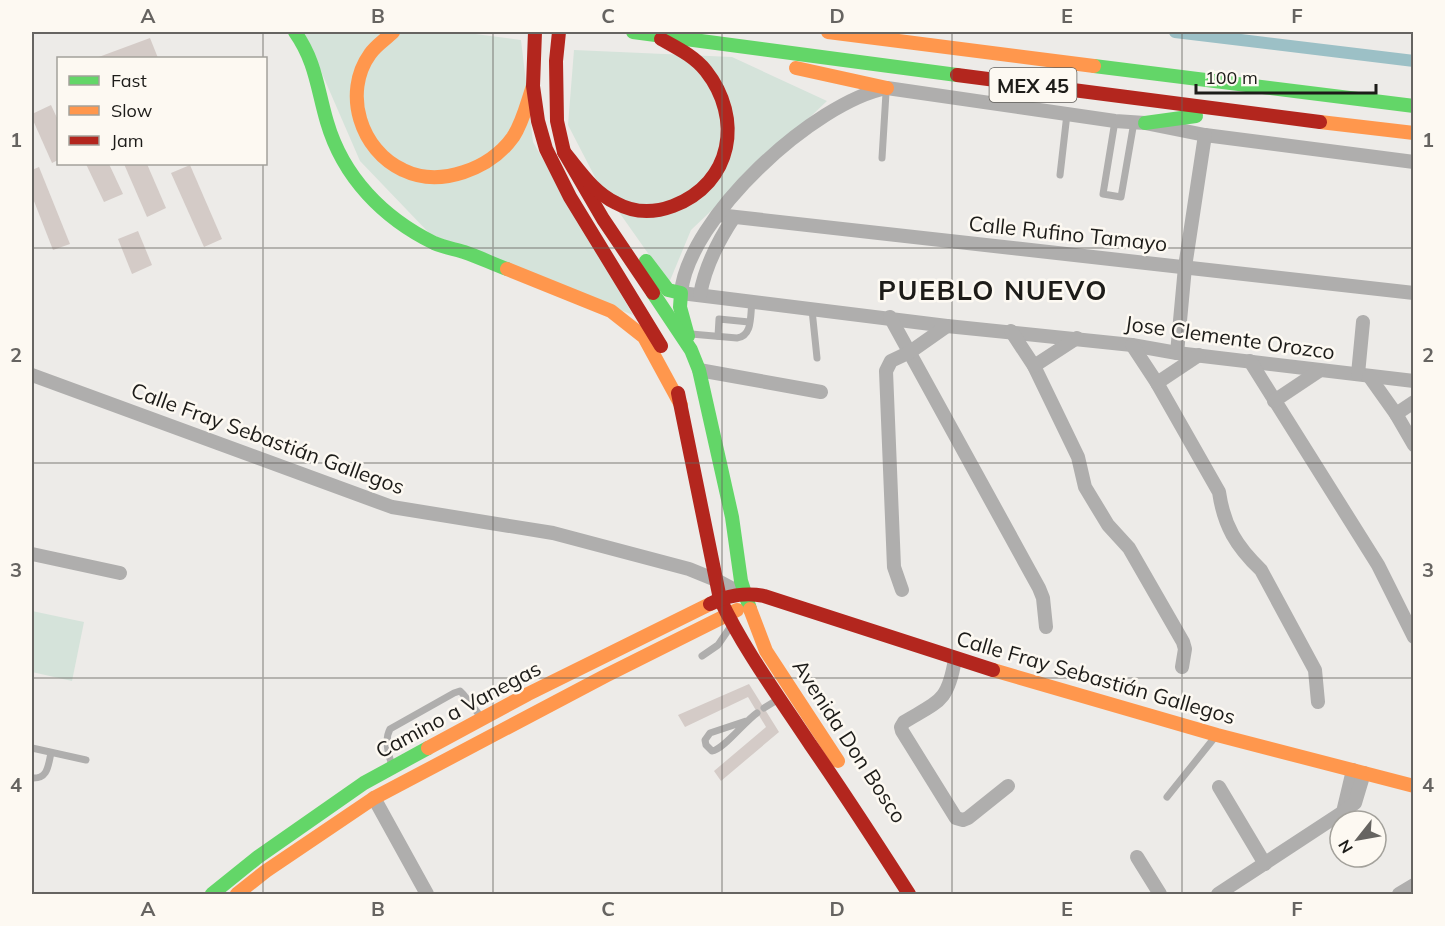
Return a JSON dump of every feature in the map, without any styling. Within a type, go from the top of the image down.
[{"type":"main road","points":[[295,32],[307,49],[316,75],[327,123],[336,147],[350,172],[371,200],[399,224],[436,244],[464,252],[612,311],[644,337],[681,405]]},
{"type":"main road","points":[[393,32],[382,40],[368,57],[359,78],[356,99],[359,120],[368,140],[381,157],[398,169],[417,175],[436,177],[461,173],[484,164],[503,149],[517,129],[532,86]]},
{"type":"main road","points":[[535,32],[532,86],[538,121],[556,173],[658,340],[673,373],[681,405]]},
{"type":"main road","points":[[559,32],[556,61],[556,121],[564,152],[603,219],[691,350]]},
{"type":"main road","name":"MEX 45","points":[[633,32],[1225,111],[1412,133]]},
{"type":"main road","name":"MEX 45","points":[[828,32],[1413,106]]},
{"type":"main road","points":[[867,32],[883,39]]},
{"type":"main road","points":[[564,152],[598,192],[635,211],[659,211],[682,204],[703,191],[711,182],[718,171],[726,147],[728,122],[722,98],[712,79],[697,62],[653,34]]},
{"type":"main road","points":[[743,46],[802,70],[887,88]]},
{"type":"main road","points":[[1140,123],[1225,111]]},
{"type":"main road","points":[[603,219],[631,242],[668,290],[681,293],[680,307],[691,350]]},
{"type":"main road","name":"Avenida Don Bosco","points":[[691,350],[699,370],[732,517],[746,601],[761,641],[924,894]]},
{"type":"main road","name":"Avenida Don Bosco","points":[[681,405],[720,599],[779,698],[909,894]]},
{"type":"main road","points":[[709,537],[716,548],[722,551],[732,548],[735,540]]},
{"type":"main road","name":"Calle Fray Sebastián Gallegos","points":[[746,601],[762,594],[955,659],[1217,735],[1413,786]]},
{"type":"main road","name":"Camino a Vanegas","points":[[212,894],[268,850],[364,783],[528,694],[720,599],[746,601]]},
{"type":"main road","name":"Camino a Vanegas","points":[[237,894],[266,871],[374,798],[730,619],[746,601]]},
{"type":"street","points":[[681,293],[685,271],[718,215],[735,192],[750,177],[792,139],[830,112],[847,102],[887,88],[1140,123],[1205,135],[1413,162]]},
{"type":"street","points":[[1177,353],[1185,267],[1205,135]]},
{"type":"street","name":"Calle Rufino Tamayo","points":[[718,215],[1413,293]]},
{"type":"street","points":[[700,295],[708,265],[734,217]]},
{"type":"street","name":"Jose Clemente Orozco","points":[[681,293],[812,310],[890,317],[947,326],[1077,338],[1177,353],[1413,381]]},
{"type":"street","points":[[890,317],[1038,588],[1043,598],[1046,627]]},
{"type":"street","points":[[1363,322],[1364,375],[1396,414],[1413,445]]},
{"type":"street","points":[[902,590],[894,567],[885,377],[891,361],[910,352],[947,326]]},
{"type":"street","points":[[1011,331],[1034,366],[1078,457],[1085,487],[1108,525],[1129,548],[1183,642],[1185,649],[1182,667]]},
{"type":"street","points":[[1034,366],[1077,338]]},
{"type":"street","points":[[1132,345],[1157,383],[1219,492],[1222,511],[1229,531],[1248,557],[1261,570],[1315,670],[1318,702]]},
{"type":"street","points":[[1157,383],[1199,355]]},
{"type":"street","points":[[1250,361],[1378,565],[1413,637]]},
{"type":"street","points":[[699,370],[821,392]]},
{"type":"street","points":[[1274,401],[1319,371]]},
{"type":"street","name":"Calle Fray Sebastián Gallegos","points":[[32,375],[392,507],[553,533],[689,569],[716,580],[746,601]]},
{"type":"street","points":[[1396,414],[1413,402]]},
{"type":"street","points":[[32,554],[120,573]]},
{"type":"street","points":[[955,659],[951,682],[940,700],[904,723],[901,727],[902,731],[956,818],[963,820],[968,818],[1008,786]]},
{"type":"street","points":[[1218,894],[1343,813],[1359,771]]},
{"type":"street","points":[[1219,787],[1265,864]]},
{"type":"street","points":[[374,798],[427,894]]},
{"type":"street","points":[[1137,857],[1160,894]]},
{"type":"street","points":[[1399,894],[1413,885]]},
{"type":"lane","points":[[882,158],[887,88]]},
{"type":"lane","points":[[1060,175],[1067,114]]},
{"type":"lane","points":[[1115,121],[1104,194],[1121,197],[1140,123]]},
{"type":"lane","points":[[687,334],[744,337],[748,333],[752,302]]},
{"type":"lane","points":[[812,310],[817,358]]},
{"type":"lane","points":[[718,336],[719,319],[749,322]]},
{"type":"lane","points":[[702,656],[718,645],[730,619]]},
{"type":"lane","points":[[746,721],[710,733],[705,740],[706,745],[712,751],[720,749],[746,721],[792,690]]},
{"type":"lane","points":[[393,768],[387,752],[388,732],[454,693],[460,691],[482,719]]},
{"type":"lane","points":[[1167,796],[1217,735]]},
{"type":"lane","points":[[32,748],[86,760]]},
{"type":"lane","points":[[32,778],[40,779],[45,774],[51,753]]},
{"type":"shaded area","points":[[304,32],[460,32],[521,40],[533,142],[633,315],[430,234],[360,161]]},
{"type":"shaded area","points":[[574,50],[732,57],[827,101],[691,230],[669,283],[597,181],[568,125]]},
{"type":"shaded area","points":[[32,611],[84,622],[72,681],[32,672]]},
{"type":"building","points":[[150,38],[158,57],[99,57]]},
{"type":"building","points":[[51,105],[57,118],[57,160],[52,163],[32,118],[32,114]]},
{"type":"building","points":[[86,165],[109,165],[123,194],[104,202]]},
{"type":"building","points":[[124,165],[147,165],[166,208],[147,217]]},
{"type":"building","points":[[190,165],[222,239],[204,247],[171,173]]},
{"type":"building","points":[[39,167],[70,244],[53,250],[32,196],[32,170]]},
{"type":"building","points":[[138,231],[152,265],[132,274],[118,239]]},
{"type":"building","points":[[749,684],[779,732],[721,781],[714,771],[766,727],[748,697],[685,727],[678,715]]},
{"type":"waterway","points":[[1175,32],[1414,61]]},
{"type":"traffic: fast","points":[[295,32],[312,65],[334,142],[343,161],[367,194],[415,233],[441,246],[470,254],[507,269]]},
{"type":"traffic: fast","points":[[633,32],[957,75]]},
{"type":"traffic: fast","points":[[1094,66],[1414,106]]},
{"type":"traffic: fast","points":[[1145,123],[1196,116]]},
{"type":"traffic: fast","points":[[646,261],[668,290],[681,293],[680,307],[688,336]]},
{"type":"traffic: fast","points":[[653,293],[691,350],[699,370],[732,517],[741,581],[750,609]]},
{"type":"traffic: fast","points":[[212,894],[258,857],[364,783],[428,748]]},
{"type":"traffic: slow","points":[[393,32],[372,51],[362,69],[357,86],[357,103],[360,120],[376,149],[388,161],[403,170],[417,175],[448,176],[478,166],[491,158],[513,137],[522,119],[533,86]]},
{"type":"traffic: slow","points":[[828,32],[1094,66]]},
{"type":"traffic: slow","points":[[796,68],[887,88]]},
{"type":"traffic: slow","points":[[1320,122],[1414,133]]},
{"type":"traffic: slow","points":[[507,269],[611,311],[644,337],[681,405]]},
{"type":"traffic: slow","points":[[428,748],[528,694],[710,604]]},
{"type":"traffic: slow","points":[[750,609],[766,651],[838,761]]},
{"type":"traffic: slow","points":[[237,894],[266,871],[374,798],[607,675],[737,610]]},
{"type":"traffic: slow","points":[[993,670],[1217,735],[1414,786]]},
{"type":"traffic: jam","points":[[535,32],[533,86],[538,121],[546,149],[570,197],[661,346]]},
{"type":"traffic: jam","points":[[559,32],[556,61],[557,121],[564,152],[603,219],[653,293]]},
{"type":"traffic: jam","points":[[564,152],[600,193],[623,206],[637,210],[651,211],[673,206],[693,196],[709,182],[720,166],[726,148],[728,128],[725,109],[718,89],[706,71],[685,53],[661,39]]},
{"type":"traffic: jam","points":[[957,75],[1320,122]]},
{"type":"traffic: jam","points":[[678,393],[720,599],[762,673],[909,894]]},
{"type":"traffic: jam","points":[[710,604],[736,596],[750,594],[764,596],[993,670]]},
{"type":"district","name":"PUEBLO NUEVO","points":[[993,290]]}]
